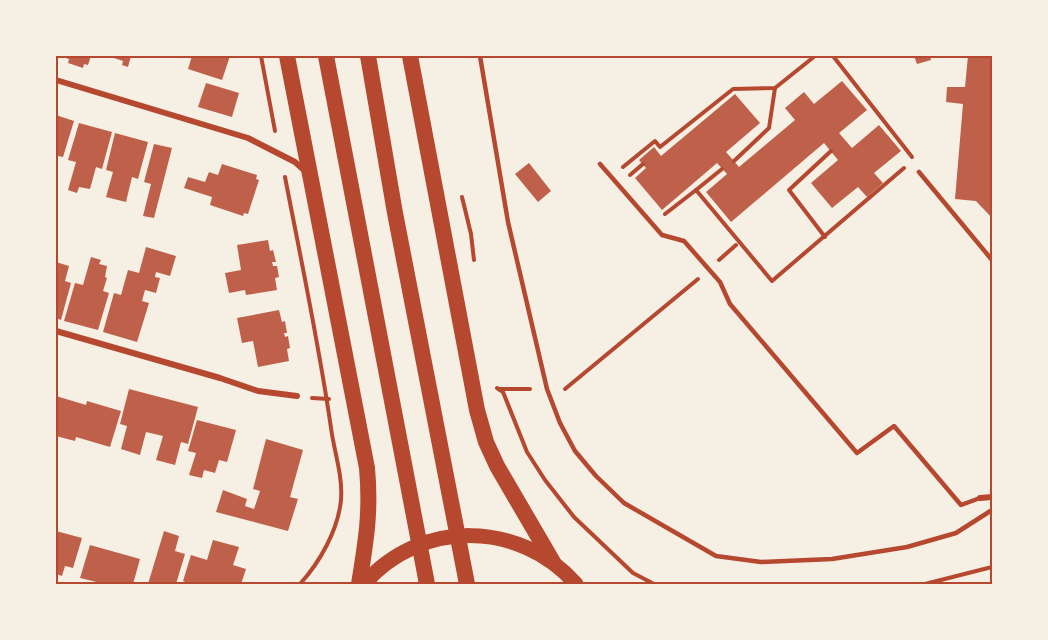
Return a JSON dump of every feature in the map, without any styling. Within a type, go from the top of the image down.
[{"type":"highway","points":[[287,56],[367,468],[370,500],[368,530],[358,585]]},
{"type":"highway","points":[[326,56],[428,585]]},
{"type":"highway","points":[[369,56],[395,213],[467,585]]},
{"type":"highway","points":[[410,56],[477,410],[486,442],[497,466],[552,562]]},
{"type":"main road","points":[[364,585],[374,573],[398,555],[427,542],[460,535],[492,537],[524,546],[552,562],[576,584]]},
{"type":"street","points":[[56,80],[233,133],[263,145],[295,162],[309,176]]},
{"type":"street","points":[[56,331],[258,391],[297,396]]},
{"type":"street","points":[[980,498],[993,497]]},
{"type":"lane","points":[[480,56],[508,222],[547,389],[566,437],[596,476],[624,503],[716,556],[761,562],[832,559],[907,547],[956,533],[993,510]]},
{"type":"lane","points":[[600,164],[662,235],[684,241],[710,269],[720,282],[730,303],[857,453],[894,426],[961,505],[980,498]]},
{"type":"lane","points":[[919,172],[993,260]]},
{"type":"path","points":[[261,56],[276,141]]},
{"type":"path","points":[[637,183],[623,167],[655,141],[660,147],[733,89],[775,88],[815,56]]},
{"type":"path","points":[[696,190],[772,281],[914,159],[833,56]]},
{"type":"path","points":[[734,161],[770,128],[775,88]]},
{"type":"path","points":[[825,237],[789,190],[831,151]]},
{"type":"path","points":[[630,175],[643,164]]},
{"type":"path","points":[[657,207],[663,215],[722,169]]},
{"type":"path","points":[[285,175],[327,399],[342,497],[331,536],[317,562],[300,585]]},
{"type":"path","points":[[654,585],[633,573],[574,517],[545,480],[527,452],[503,392],[498,389],[565,389],[736,245]]},
{"type":"path","points":[[925,585],[993,567]]},
{"type":"building","points":[[56,56],[91,56],[88,65],[84,64],[83,68],[68,63],[69,59],[66,58],[59,57],[56,60]]},
{"type":"building","points":[[108,56],[131,56],[128,67],[122,65],[123,61]]},
{"type":"building","points":[[192,56],[230,56],[222,80],[188,69]]},
{"type":"building","points":[[914,56],[930,56],[931,60],[917,64]]},
{"type":"building","points":[[968,56],[992,56],[992,218],[976,201],[955,199],[963,104],[946,102],[947,87],[965,87]]},
{"type":"building","points":[[842,81],[867,110],[839,133],[852,148],[879,125],[901,151],[874,173],[883,183],[867,197],[858,187],[832,208],[811,183],[838,160],[824,143],[731,222],[706,192],[727,174],[717,163],[662,210],[635,178],[646,168],[639,160],[654,147],[661,156],[735,94],[760,123],[726,152],[739,167],[795,120],[785,108],[804,92],[814,104]]},
{"type":"building","points":[[206,83],[239,93],[232,117],[198,107]]},
{"type":"building","points":[[56,115],[74,121],[63,157],[58,156],[56,161]]},
{"type":"building","points":[[79,123],[112,132],[102,169],[96,167],[90,189],[79,187],[77,193],[68,190],[76,162],[68,160]]},
{"type":"building","points":[[115,133],[148,142],[138,179],[132,177],[126,202],[106,197],[113,172],[106,170]]},
{"type":"building","points":[[154,144],[172,148],[154,218],[143,216],[151,184],[144,182]]},
{"type":"building","points":[[529,163],[551,191],[538,202],[515,174]]},
{"type":"building","points":[[222,164],[257,175],[256,179],[259,180],[248,214],[244,213],[243,216],[210,205],[212,197],[184,188],[188,177],[205,182],[209,172],[218,175]]},
{"type":"building","points":[[268,240],[270,251],[273,250],[276,262],[272,262],[273,266],[277,266],[279,277],[275,278],[277,290],[246,295],[245,290],[229,293],[225,273],[241,270],[237,245]]},
{"type":"building","points":[[146,247],[176,256],[170,276],[156,272],[155,277],[160,278],[156,293],[145,290],[142,301],[149,303],[137,342],[103,332],[114,293],[121,295],[128,270],[139,273]]},
{"type":"building","points":[[91,257],[101,260],[99,264],[107,266],[105,277],[107,278],[103,291],[109,293],[98,330],[64,321],[75,283],[83,285]]},
{"type":"building","points":[[56,262],[69,266],[65,281],[71,283],[61,320],[56,318]]},
{"type":"building","points":[[279,310],[282,322],[285,321],[287,333],[284,333],[285,337],[288,336],[289,361],[258,367],[253,341],[242,343],[237,318]]},
{"type":"building","points":[[129,389],[198,407],[188,444],[181,442],[175,465],[156,460],[163,436],[146,432],[140,455],[121,449],[127,426],[120,424]]},
{"type":"building","points":[[56,396],[86,405],[87,401],[121,411],[110,447],[76,437],[75,441],[56,436]]},
{"type":"building","points":[[197,420],[236,430],[227,462],[219,460],[215,473],[204,470],[202,478],[189,475],[196,453],[188,451]]},
{"type":"building","points":[[266,439],[303,450],[290,497],[298,499],[288,531],[216,512],[223,490],[247,499],[245,506],[254,509],[260,491],[253,489]]},
{"type":"building","points":[[56,531],[82,538],[73,568],[65,566],[62,576],[56,574]]},
{"type":"building","points":[[164,531],[179,536],[175,551],[185,554],[176,584],[148,584]]},
{"type":"building","points":[[213,540],[239,547],[233,565],[246,569],[241,584],[190,584],[183,581],[191,555],[207,560]]},
{"type":"building","points":[[90,545],[140,559],[133,584],[105,584],[80,578]]}]
